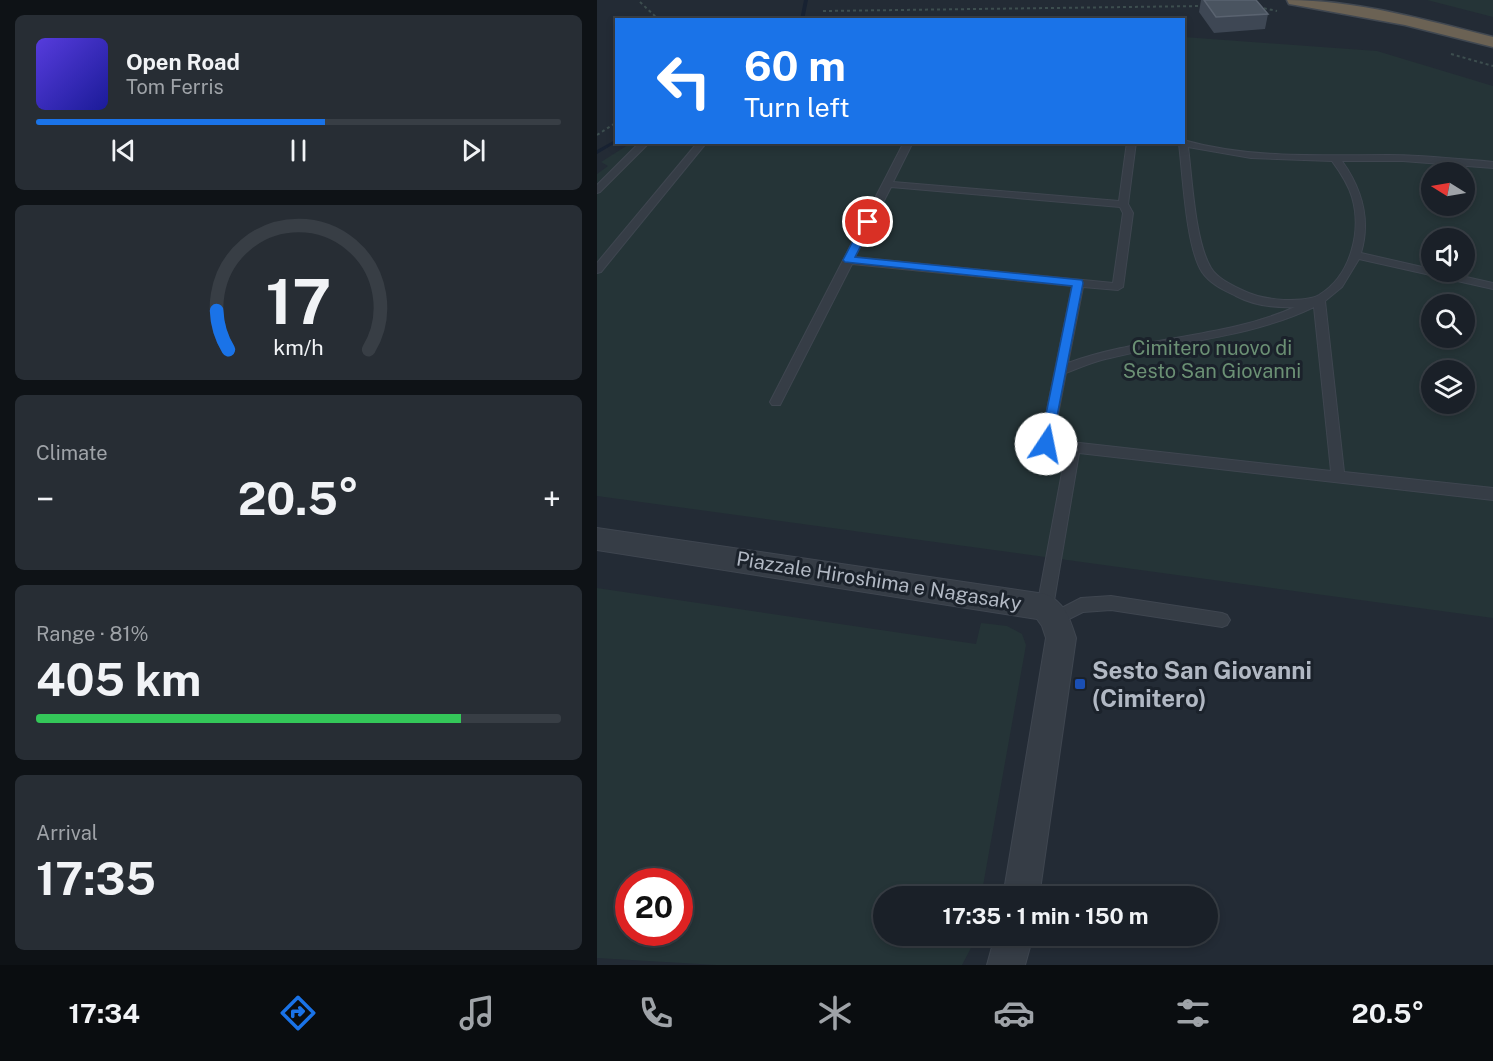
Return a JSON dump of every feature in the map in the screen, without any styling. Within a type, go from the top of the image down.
[{"type":"highway","points":[[1361,0],[1493,31]]},
{"type":"highway","points":[[1288,6],[1405,20],[1493,42]]},
{"type":"street","name":"Piazzale Hiroshima e Nagasaky","points":[[597,539],[1050,613]]},
{"type":"street","points":[[1023,886],[1061,638],[1050,613]]},
{"type":"street","points":[[1006,965],[1011,946]]},
{"type":"lane","points":[[597,190],[644,144]]},
{"type":"lane","points":[[597,270],[701,144]]},
{"type":"lane","points":[[776,402],[908,144]]},
{"type":"lane","points":[[848,260],[1118,287],[1128,213],[1123,204],[1132,144]]},
{"type":"lane","points":[[1182,144],[1197,249],[1207,271],[1222,285],[1255,299],[1293,304],[1319,299]]},
{"type":"lane","points":[[1185,144],[1215,152],[1337,160],[1421,159],[1493,165]]},
{"type":"lane","points":[[1061,370],[1112,354],[1204,337],[1274,319],[1319,299],[1337,285],[1356,255],[1362,220],[1359,200],[1352,180],[1337,160]]},
{"type":"lane","points":[[887,184],[1123,204]]},
{"type":"lane","points":[[1356,255],[1493,286]]},
{"type":"lane","points":[[1078,283],[1046,444],[1493,494]]},
{"type":"lane","points":[[1319,299],[1338,477]]},
{"type":"lane","points":[[1073,447],[1050,613],[1081,605],[1111,603],[1222,621]]},
{"type":"path","points":[[640,2],[657,18]]},
{"type":"path","points":[[823,11],[1131,9],[1210,5]]},
{"type":"path","points":[[1249,7],[1288,6]]},
{"type":"path","points":[[1449,54],[1493,66]]},
{"type":"path","points":[[597,135],[615,123]]},
{"type":"green space","points":[[1427,0],[1493,0],[1493,17]]},
{"type":"green space","name":"Cimitero nuovo di Sesto San Giovanni","points":[[1185,37],[1377,51],[1493,86],[1493,618],[597,496],[597,174],[608,166],[601,162],[629,144],[1185,144]]},
{"type":"green space","points":[[597,588],[976,644],[981,623],[1007,626],[1022,634],[1026,645],[983,886],[873,886],[873,946],[972,946],[962,965],[716,965],[597,958]]},
{"type":"building","points":[[1204,0],[1256,0],[1268,14],[1216,17]]},
{"type":"waterway","points":[[802,18],[806,0]]},
{"type":"waterway","points":[[597,152],[615,141]]},
{"type":"place","name":"Sesto San Giovanni (Cimitero)","points":[[1080,684]]},
{"type":"route","points":[[868,222],[848,260],[1078,283],[1046,444]]}]
